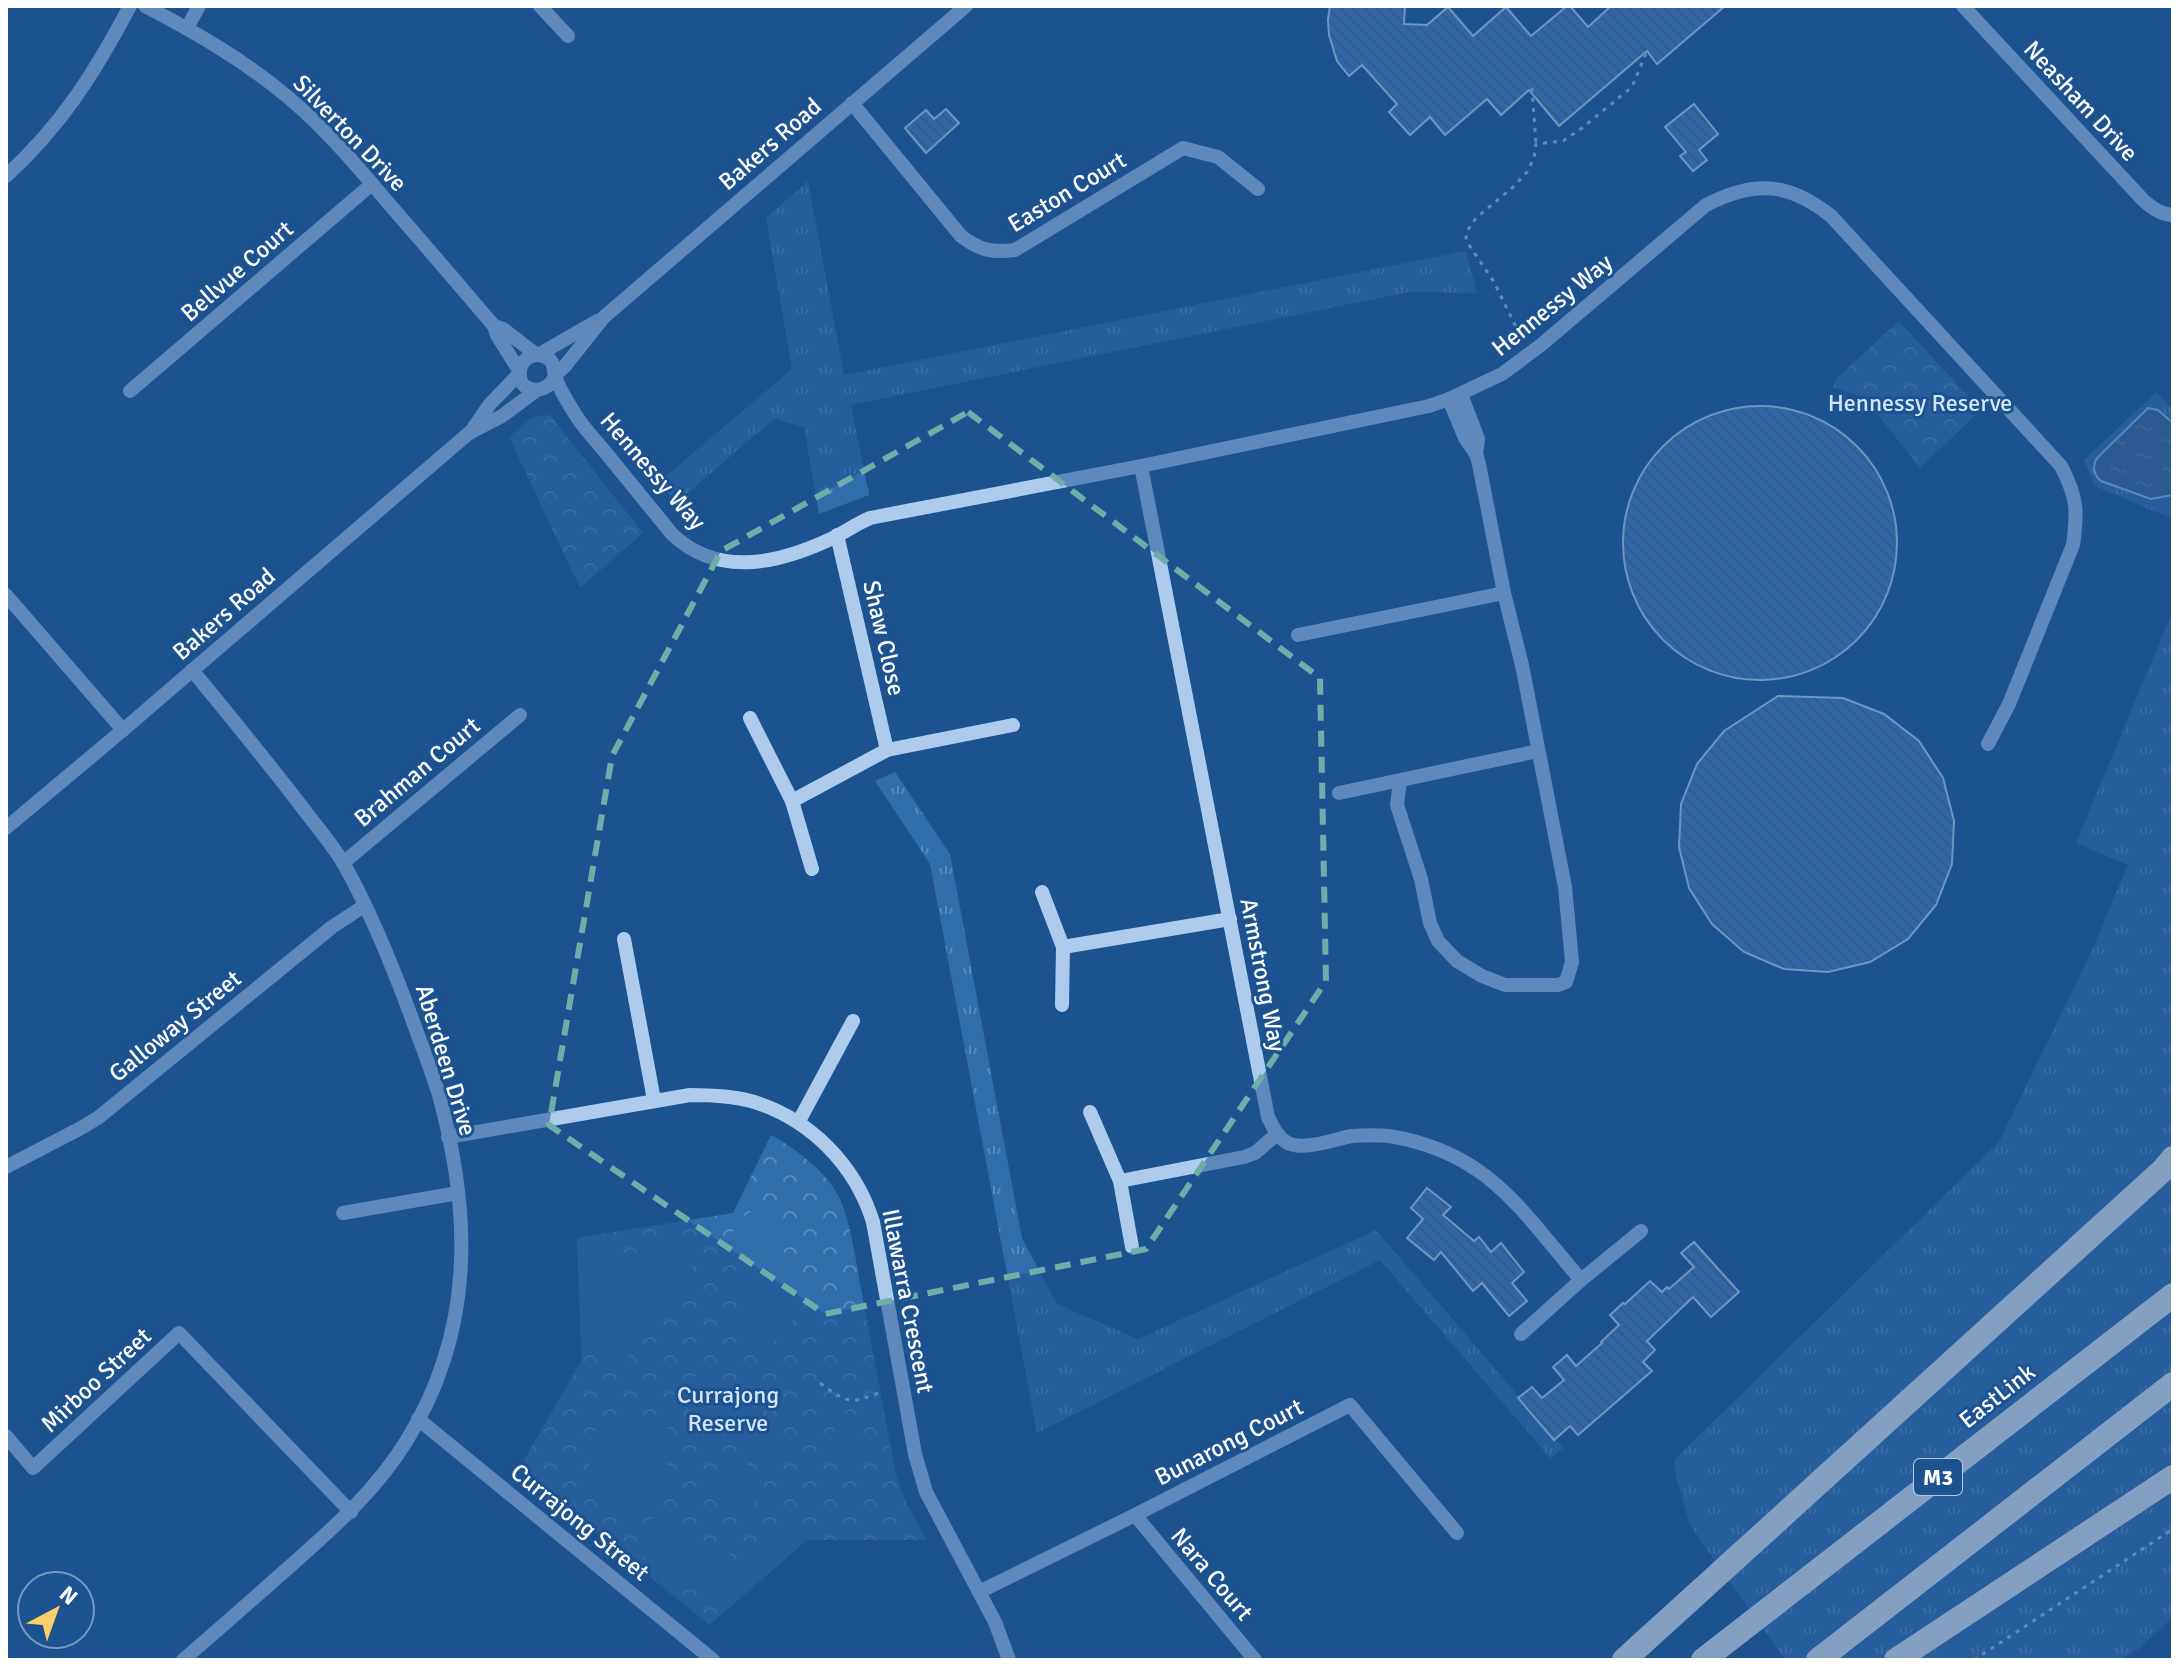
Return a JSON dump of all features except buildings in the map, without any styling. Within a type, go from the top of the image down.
[{"type":"highway","points":[[1624,1660],[2173,1158]]},
{"type":"highway","name":"EastLink","points":[[1703,1660],[2173,1295]]},
{"type":"highway","points":[[1818,1660],[2173,1384]]},
{"type":"highway","points":[[1896,1660],[2173,1477]]},
{"type":"street","points":[[6,176],[62,118],[102,59],[130,6]]},
{"type":"street","name":"Silverton Drive","points":[[145,6],[233,55],[291,100],[339,146],[494,326],[520,372]]},
{"type":"street","points":[[187,28],[199,6]]},
{"type":"street","points":[[540,6],[568,36]]},
{"type":"street","name":"Bakers Road","points":[[555,375],[604,317],[966,6]]},
{"type":"street","name":"Neasham Drive","points":[[1963,6],[2144,201],[2154,210],[2173,215]]},
{"type":"street","name":"Easton Court","points":[[852,103],[961,236],[972,245],[996,253],[1015,250],[1183,148],[1218,157],[1258,189]]},
{"type":"street","name":"Bellvue Court","points":[[130,391],[372,184]]},
{"type":"street","name":"Hennessy Way","points":[[555,375],[575,415],[682,544],[714,560],[736,564],[778,559],[870,518],[1141,466],[1429,406],[1455,397],[1502,374],[1541,345],[1706,205],[1757,186],[1796,193],[1831,216],[2061,466],[2071,484],[2077,503],[2073,545],[2009,704],[1988,744]]},
{"type":"street","name":"Bakers Road","points":[[537,355],[604,317]]},
{"type":"street","name":"Silverton Drive","points":[[494,326],[503,329],[537,355]]},
{"type":"street","points":[[537,355],[549,359],[555,369],[551,385],[538,390],[532,390],[523,383],[520,372],[527,358],[537,355]]},
{"type":"street","name":"Bakers Road","points":[[469,433],[490,404],[520,372]]},
{"type":"street","name":"Bakers Road","points":[[6,828],[469,433],[502,416],[538,390]]},
{"type":"street","name":"Hennessy Way","points":[[538,390],[575,415]]},
{"type":"street","points":[[1400,781],[1397,805],[1421,879],[1430,923],[1438,941],[1457,961],[1505,985],[1558,985],[1566,982],[1572,962],[1565,887],[1522,665],[1476,454],[1478,439],[1455,397]]},
{"type":"street","name":"Armstrong Way","points":[[1141,466],[1268,1117],[1277,1134]]},
{"type":"street","name":"Shaw Close","points":[[837,535],[887,750]]},
{"type":"street","points":[[1298,635],[1504,593]]},
{"type":"street","points":[[6,595],[123,730]]},
{"type":"street","name":"Aberdeen Drive","points":[[190,1658],[351,1512],[383,1476],[408,1440],[444,1366],[457,1308],[462,1258],[462,1222],[448,1137],[438,1094],[398,978],[343,863],[278,776],[192,670]]},
{"type":"street","name":"Brahman Court","points":[[343,863],[520,715]]},
{"type":"street","points":[[750,718],[792,801],[812,869]]},
{"type":"street","points":[[792,801],[887,750],[1013,725]]},
{"type":"street","points":[[1339,793],[1538,751]]},
{"type":"street","points":[[1042,892],[1063,947],[1062,1005]]},
{"type":"street","name":"Galloway Street","points":[[6,1167],[99,1117],[321,936],[364,906]]},
{"type":"street","points":[[1063,947],[1230,919]]},
{"type":"street","points":[[624,939],[654,1100]]},
{"type":"street","points":[[799,1121],[853,1021]]},
{"type":"street","name":"Illawarra Crescent","points":[[448,1137],[690,1095],[748,1100],[799,1121],[848,1170],[867,1203],[926,1492],[995,1622],[1009,1660]]},
{"type":"street","points":[[1090,1112],[1120,1181],[1132,1247]]},
{"type":"street","points":[[1120,1181],[1255,1153],[1277,1134],[1287,1143],[1300,1147],[1354,1136],[1386,1136],[1425,1144],[1456,1156],[1483,1172],[1505,1191],[1581,1280]]},
{"type":"street","points":[[343,1213],[458,1193]]},
{"type":"street","points":[[1521,1334],[1641,1231]]},
{"type":"street","name":"Mirboo Street","points":[[6,1436],[33,1468],[179,1333],[351,1512]]},
{"type":"street","name":"Bunarong Court","points":[[979,1592],[1350,1405],[1457,1533]]},
{"type":"street","name":"Currajong Street","points":[[418,1419],[713,1660]]},
{"type":"street","name":"Nara Court","points":[[1135,1515],[1255,1660]]},
{"type":"path","points":[[1536,144],[1563,141],[1632,87],[1647,51]]},
{"type":"path","points":[[1520,335],[1494,282],[1466,238],[1476,218],[1512,188],[1527,172],[1534,158],[1532,88]]},
{"type":"path","points":[[820,1383],[847,1400],[858,1401],[884,1391]]},
{"type":"path","points":[[1974,1660],[2173,1529]]},
{"type":"highlighted area","points":[[968,412],[1320,678],[1326,981],[1146,1249],[825,1314],[549,1125],[612,756],[721,551]]},
{"type":"green space","points":[[808,181],[844,375],[1466,251],[1477,293],[1409,292],[851,405],[869,495],[819,514],[804,427],[774,419],[676,503],[659,482],[792,369],[766,218]]},
{"type":"green space","name":"Hennessy Reserve","points":[[1899,321],[1981,410],[1920,468],[1865,398],[1833,387],[1837,378]]},
{"type":"green space","points":[[2156,392],[2173,410],[2173,519],[2095,486],[2084,460]]},
{"type":"green space","points":[[550,415],[643,533],[580,588],[509,437],[533,417]]},
{"type":"green space","points":[[2173,610],[2173,1617],[2140,1648],[2121,1660],[1785,1660],[1691,1527],[1674,1460],[1999,1142],[2092,950],[2128,865],[2076,843]]},
{"type":"green space","points":[[895,772],[950,854],[1022,1238],[1057,1304],[1138,1339],[1376,1230],[1563,1448],[1551,1459],[1380,1260],[1037,1433],[930,864],[875,781]]},
{"type":"green space","name":"Currajong Reserve","points":[[771,1135],[819,1170],[834,1188],[844,1209],[854,1247],[896,1475],[926,1540],[807,1540],[709,1625],[518,1470],[582,1360],[577,1238],[733,1213]]},
{"type":"green space","points":[[762,1208],[776,1217],[783,1250],[798,1271],[802,1291],[798,1312],[783,1334],[773,1342],[752,1346],[743,1339],[737,1325],[739,1257],[732,1237],[742,1218]]},
{"type":"green space","points":[[594,1235],[626,1254],[636,1253],[657,1236],[674,1238],[692,1263],[690,1276],[682,1291],[641,1330],[635,1348],[628,1357],[612,1367],[594,1353],[581,1348],[577,1238]]},
{"type":"green space","points":[[705,1373],[721,1376],[729,1382],[742,1401],[766,1421],[784,1449],[786,1455],[783,1458],[762,1468],[686,1408],[681,1396],[685,1388],[693,1378]]},
{"type":"green space","points":[[624,1414],[652,1416],[667,1427],[664,1495],[657,1506],[643,1512],[626,1513],[608,1507],[592,1478],[590,1455],[597,1427],[606,1419]]},
{"type":"green space","points":[[842,1414],[847,1414],[855,1422],[872,1450],[870,1457],[860,1467],[852,1467],[838,1448],[834,1423]]},
{"type":"green space","points":[[729,1461],[747,1464],[762,1478],[764,1488],[760,1497],[751,1504],[728,1507],[716,1502],[707,1491],[713,1477]]},
{"type":"green space","points":[[654,1517],[668,1519],[678,1534],[689,1541],[713,1542],[724,1546],[732,1560],[727,1574],[712,1588],[694,1590],[676,1585],[659,1573],[646,1558],[639,1542],[641,1528]]},
{"type":"green space","points":[[789,1517],[799,1521],[807,1540],[721,1615],[718,1608],[722,1595],[740,1571],[750,1546]]},
{"type":"water","points":[[2148,408],[2158,410],[2173,423],[2173,495],[2151,499],[2101,481],[2094,468],[2097,458]]}]
